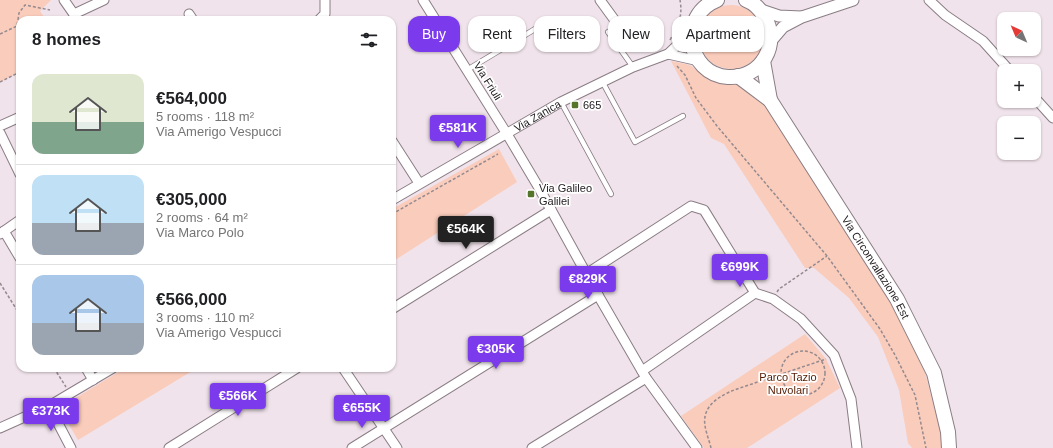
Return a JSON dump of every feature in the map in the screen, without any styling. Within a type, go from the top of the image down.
[{"type":"main road","points":[[696,16],[699,6],[717,0]]},
{"type":"main road","points":[[694,52],[699,61],[707,69],[727,77],[738,76],[752,71],[764,61],[769,52],[771,41],[770,24],[761,10],[750,1],[746,0]]},
{"type":"main road","name":"Via Circonvallazione Est","points":[[764,61],[770,100]]},
{"type":"main road","name":"Via Circonvallazione Est","points":[[738,76],[770,100],[897,299],[934,373],[948,432],[949,448]]},
{"type":"street","points":[[64,0],[75,16]]},
{"type":"street","points":[[78,16],[104,0]]},
{"type":"street","name":"Via Friuli","points":[[423,0],[507,134]]},
{"type":"street","points":[[600,0],[612,16]]},
{"type":"street","points":[[771,41],[783,27],[802,17],[853,0]]},
{"type":"street","points":[[929,0],[945,15],[983,41],[1004,64]]},
{"type":"street","points":[[323,16],[325,14],[326,1]]},
{"type":"street","points":[[761,10],[779,16],[802,17]]},
{"type":"street","name":"Via Zanica","points":[[396,197],[560,102],[633,66],[668,54],[672,50]]},
{"type":"street","points":[[668,54],[699,61]]},
{"type":"street","points":[[1041,105],[1053,118]]},
{"type":"street","points":[[0,126],[16,119]]},
{"type":"street","points":[[0,133],[16,166]]},
{"type":"street","points":[[507,134],[644,374],[692,446]]},
{"type":"street","points":[[396,146],[419,183]]},
{"type":"street","points":[[586,274],[691,206],[704,210],[755,293],[773,299],[801,319],[834,354],[852,399],[857,448]]},
{"type":"street","points":[[396,306],[551,210]]},
{"type":"street","points":[[16,223],[2,232],[16,252]]},
{"type":"street","points":[[532,448],[644,374],[755,293]]},
{"type":"street","points":[[352,448],[598,295]]},
{"type":"street","points":[[89,372],[94,380]]},
{"type":"street","points":[[0,428],[49,406],[107,372]]},
{"type":"street","points":[[169,448],[291,372]]},
{"type":"street","points":[[345,372],[397,448]]},
{"type":"street","points":[[49,406],[71,448]]},
{"type":"lane","points":[[467,70],[534,30]]},
{"type":"lane","points":[[623,52],[633,66]]},
{"type":"lane","points":[[602,81],[635,142],[683,116]]},
{"type":"lane","points":[[560,102],[611,194]]},
{"type":"path","points":[[681,0],[681,13],[668,44],[668,54],[685,75],[696,98],[717,126],[827,256],[880,329],[895,355],[914,395],[926,448]]},
{"type":"path","points":[[19,16],[25,5],[50,10]]},
{"type":"path","points":[[0,34],[16,26]]},
{"type":"path","points":[[0,82],[16,74]]},
{"type":"path","points":[[396,212],[498,154]]},
{"type":"path","points":[[773,299],[779,289],[827,256]]},
{"type":"path","points":[[0,283],[16,309]]},
{"type":"path","points":[[800,351],[816,355],[821,361],[824,370],[824,378],[820,386],[814,392],[805,395],[797,394],[789,390],[784,383],[781,374],[782,366],[786,359],[800,351]]},
{"type":"path","points":[[711,448],[704,418],[714,402],[722,395],[821,361],[834,354]]},
{"type":"path","points":[[56,372],[70,394]]},
{"type":"green space","points":[[0,0],[51,0],[40,11],[43,16],[16,16],[16,74],[0,82]]},
{"type":"green space","points":[[731,5],[743,8],[755,16],[707,16],[719,8]]},
{"type":"green space","points":[[704,52],[758,52],[754,60],[743,66],[731,69],[713,63],[708,60]]},
{"type":"green space","points":[[671,61],[690,65],[712,81],[736,84],[767,104],[898,315],[923,365],[941,433],[941,448],[912,448],[908,443],[899,390],[878,337],[849,298],[814,268],[805,268],[724,144],[711,138]]},
{"type":"green space","points":[[499,149],[517,182],[396,259],[396,207]]},
{"type":"green space","name":"Parco Tazio Nuvolari","points":[[805,334],[826,359],[840,388],[747,448],[704,448],[681,416]]},
{"type":"green space","points":[[118,372],[190,372],[78,440],[59,408]]},
{"type":"place","name":"665","points":[[575,105]]},
{"type":"place","name":"Via Galileo Galilei","points":[[531,194]]}]
